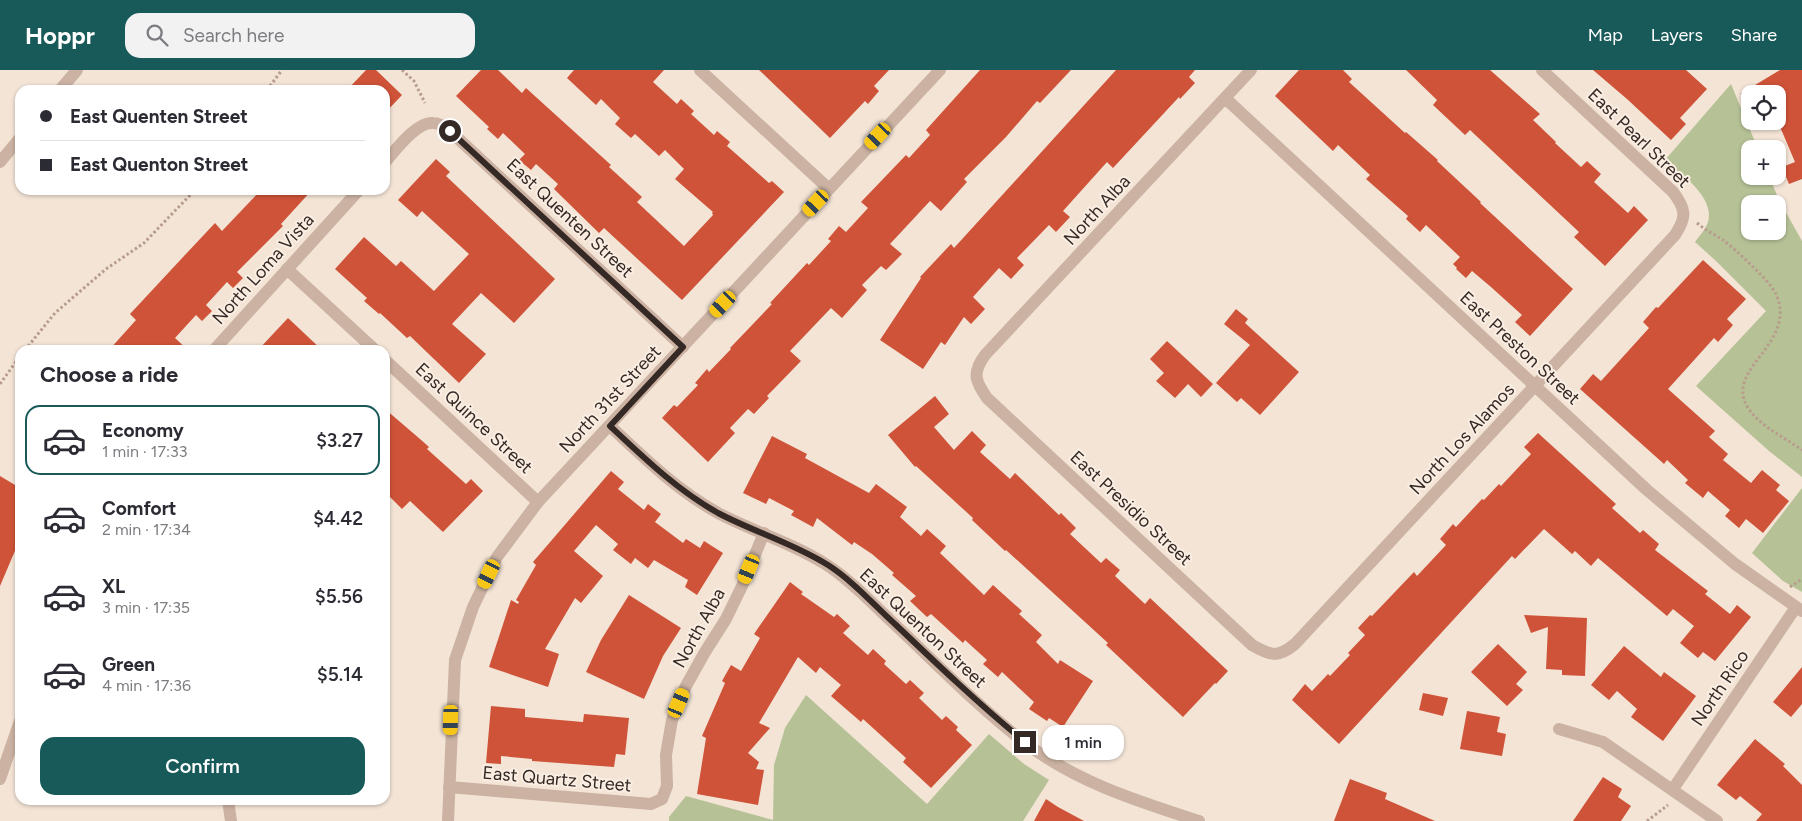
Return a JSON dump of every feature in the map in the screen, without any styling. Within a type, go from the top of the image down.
[{"type":"street","points":[[64,85],[77,70]]},
{"type":"street","points":[[700,70],[829,189]]},
{"type":"street","name":"North 31st Street","points":[[448,821],[455,660],[473,607],[497,557],[538,502],[940,70]]},
{"type":"street","name":"North Alba","points":[[976,376],[978,366],[985,355],[1251,70]]},
{"type":"street","name":"East Pearl Street","points":[[1542,70],[1673,192],[1682,203],[1685,214]]},
{"type":"street","name":"East Preston Street","points":[[1225,98],[1690,528],[1735,564],[1799,609]]},
{"type":"street","name":"East Quenten Street","points":[[390,156],[411,133],[430,122],[439,124],[450,131],[683,347]]},
{"type":"street","points":[[0,162],[15,144]]},
{"type":"street","name":"North Loma Vista","points":[[219,345],[354,195]]},
{"type":"street","name":"North Los Alamos","points":[[1274,655],[1285,652],[1295,644],[1675,235],[1682,225],[1685,214]]},
{"type":"street","points":[[287,269],[370,345]]},
{"type":"street","name":"East Quince Street","points":[[390,365],[538,502]]},
{"type":"street","name":"East Presidio Street","points":[[976,376],[979,387],[987,398],[1252,644],[1264,652],[1274,655]]},
{"type":"street","name":"East Quenton Street","points":[[610,426],[658,471],[690,496],[720,514],[794,547],[828,566],[858,590],[992,715],[1057,765],[1098,786],[1199,821]]},
{"type":"street","name":"North Alba","points":[[662,799],[667,786],[666,755],[672,720],[686,686],[726,619],[764,533]]},
{"type":"street","name":"North Rico","points":[[1675,791],[1799,609]]},
{"type":"street","points":[[1558,729],[1603,742],[1716,821]]},
{"type":"street","points":[[0,779],[15,735]]},
{"type":"street","name":"East Quartz Street","points":[[449,787],[651,804],[662,799]]},
{"type":"street","points":[[229,805],[231,821]]},
{"type":"path","points":[[271,85],[282,70]]},
{"type":"path","points":[[402,70],[414,81],[425,103]]},
{"type":"path","points":[[29,345],[55,313],[106,269],[144,243],[190,195]]},
{"type":"path","points":[[1685,214],[1724,241],[1767,281],[1776,293],[1780,315],[1778,327],[1771,343],[1745,378],[1742,387],[1748,407],[1756,417],[1802,450]]},
{"type":"path","points":[[0,384],[15,363]]},
{"type":"path","points":[[1647,821],[1667,806],[1675,791]]},
{"type":"green space","points":[[1731,84],[1741,108],[1741,130],[1750,130],[1754,140],[1741,140],[1741,185],[1773,185],[1777,195],[1741,195],[1741,240],[1786,240],[1786,212],[1802,241],[1802,477],[1769,451],[1696,386],[1766,311],[1695,242],[1708,222],[1709,212],[1702,195],[1665,160]]},
{"type":"green space","points":[[1802,488],[1802,592],[1783,581],[1752,553]]},
{"type":"green space","points":[[806,695],[927,804],[989,734],[1024,764],[1049,780],[1023,821],[669,821],[669,817],[686,796],[773,820],[774,765],[785,728]]},
{"type":"building","points":[[366,70],[376,70],[402,95],[390,108],[390,85],[352,85]]},
{"type":"building","points":[[481,70],[498,70],[522,93],[526,88],[611,165],[609,167],[642,197],[637,202],[684,246],[713,215],[713,212],[675,179],[684,169],[665,150],[659,156],[635,134],[631,138],[615,124],[620,118],[601,99],[596,105],[567,78],[574,70],[664,70],[653,82],[677,104],[681,99],[694,111],[691,114],[714,135],[717,131],[730,142],[727,146],[769,183],[772,181],[784,192],[682,300],[604,228],[599,233],[554,189],[558,184],[536,164],[531,170],[519,160],[525,154],[503,133],[498,139],[487,129],[489,127],[456,96]]},
{"type":"building","points":[[759,70],[889,70],[874,86],[879,91],[868,104],[865,101],[830,138]]},
{"type":"building","points":[[980,70],[1071,70],[1040,103],[1037,101],[1006,137],[964,179],[967,182],[941,211],[930,201],[890,244],[902,254],[886,270],[881,266],[862,285],[867,290],[842,318],[831,308],[790,351],[801,361],[767,396],[769,398],[754,414],[748,409],[730,428],[735,433],[708,462],[662,418],[674,405],[677,407],[698,385],[695,383],[707,369],[709,372],[807,263],[809,265],[831,241],[828,239],[839,226],[846,232],[868,208],[861,202],[906,155],[909,158],[930,135],[926,130]]},
{"type":"building","points":[[1116,70],[1195,70],[1189,77],[1195,83],[1180,99],[1179,97],[1113,168],[1107,162],[1063,211],[1070,217],[1056,232],[1049,225],[1017,258],[1024,265],[1011,279],[999,268],[973,297],[985,309],[971,324],[964,317],[945,345],[941,342],[923,369],[880,340],[920,277],[951,244],[954,248]]},
{"type":"building","points":[[1299,70],[1343,70],[1352,79],[1349,82],[1438,160],[1480,203],[1573,289],[1530,336],[1515,322],[1522,315],[1472,271],[1466,278],[1453,264],[1460,257],[1426,225],[1420,232],[1406,219],[1408,216],[1366,179],[1370,175],[1338,145],[1333,151],[1275,96]]},
{"type":"building","points":[[1406,70],[1490,70],[1540,114],[1533,120],[1555,143],[1581,167],[1587,161],[1601,174],[1594,182],[1628,213],[1634,206],[1648,220],[1605,266],[1574,237],[1579,232],[1470,130],[1465,135],[1433,105],[1437,100]]},
{"type":"building","points":[[1593,70],[1686,70],[1707,89],[1680,118],[1686,124],[1671,140]]},
{"type":"building","points":[[1780,70],[1802,70],[1802,179],[1789,184],[1786,177],[1786,165],[1795,162],[1781,130],[1786,130],[1786,85],[1755,85]]},
{"type":"building","points":[[436,159],[450,172],[446,176],[555,279],[514,323],[481,293],[452,324],[486,354],[459,383],[410,336],[407,338],[364,301],[367,298],[335,269],[364,237],[396,266],[401,261],[434,291],[469,254],[422,211],[417,217],[398,200]]},
{"type":"building","points":[[256,195],[307,195],[281,224],[283,226],[237,272],[243,278],[233,288],[227,282],[206,305],[212,311],[202,321],[196,315],[175,338],[183,345],[114,345],[136,320],[130,314],[215,223],[222,231]]},
{"type":"building","points":[[1703,260],[1746,299],[1727,319],[1733,325],[1718,342],[1714,338],[1668,389],[1715,431],[1709,437],[1728,454],[1723,460],[1751,483],[1762,470],[1780,485],[1776,490],[1789,501],[1763,533],[1746,519],[1739,528],[1725,516],[1730,510],[1708,491],[1703,498],[1685,483],[1688,480],[1667,460],[1664,464],[1580,389],[1593,374],[1601,381],[1649,328],[1643,322]]},
{"type":"building","points":[[1236,309],[1248,319],[1245,323],[1299,372],[1260,415],[1241,398],[1237,402],[1216,383],[1250,345],[1224,324]]},
{"type":"building","points":[[288,318],[317,345],[263,345]]},
{"type":"building","points":[[1167,341],[1213,384],[1201,397],[1188,384],[1175,398],[1156,381],[1164,373],[1150,359]]},
{"type":"building","points":[[935,396],[949,414],[934,427],[954,450],[972,431],[986,445],[980,452],[1010,479],[1015,473],[1059,515],[1061,513],[1076,528],[1070,534],[1101,563],[1106,558],[1120,570],[1115,576],[1145,604],[1150,598],[1228,671],[1183,717],[1106,645],[1108,643],[915,467],[888,435]]},
{"type":"building","points":[[390,413],[429,447],[427,449],[466,484],[471,479],[483,491],[443,532],[410,501],[402,509],[390,497]]},
{"type":"building","points":[[1538,433],[1616,504],[1612,508],[1640,533],[1643,530],[1659,544],[1655,550],[1708,591],[1705,594],[1730,614],[1737,605],[1751,617],[1715,661],[1703,652],[1698,658],[1680,643],[1694,626],[1673,609],[1667,616],[1598,558],[1591,566],[1575,551],[1572,554],[1544,529],[1515,559],[1512,556],[1339,744],[1292,700],[1305,684],[1312,691],[1350,655],[1348,653],[1365,635],[1358,628],[1414,572],[1417,576],[1446,545],[1440,539],[1453,524],[1456,527],[1482,499],[1484,500],[1499,484],[1501,486],[1531,454],[1524,447]]},
{"type":"building","points":[[772,436],[807,454],[805,458],[869,493],[876,484],[907,507],[900,517],[921,536],[927,529],[946,546],[940,553],[984,595],[993,585],[1022,611],[1019,614],[1042,635],[1036,642],[1058,664],[1060,660],[1093,681],[1063,727],[1049,718],[1047,721],[1029,709],[1034,702],[1002,672],[998,677],[983,664],[987,660],[965,640],[963,643],[931,614],[927,617],[910,601],[916,596],[872,554],[854,542],[852,545],[817,518],[813,527],[791,515],[794,511],[769,498],[766,504],[743,493]]},
{"type":"building","points":[[611,471],[624,482],[618,489],[644,510],[648,504],[661,514],[655,522],[683,543],[686,539],[700,548],[704,541],[723,553],[697,595],[685,587],[688,580],[654,560],[648,568],[635,558],[631,564],[613,550],[618,544],[596,525],[574,551],[603,576],[581,603],[575,598],[545,649],[559,654],[548,687],[489,667],[511,600],[518,604],[519,602],[516,600],[536,565],[533,562]]},
{"type":"building","points":[[0,476],[15,485],[15,551],[0,586]]},
{"type":"building","points":[[790,582],[803,592],[801,594],[834,617],[837,614],[850,626],[843,633],[868,655],[873,649],[886,661],[884,664],[906,684],[910,680],[924,693],[919,698],[942,720],[946,716],[958,727],[956,730],[972,745],[931,788],[903,762],[906,758],[863,719],[861,722],[831,696],[841,685],[820,667],[816,673],[798,657],[759,723],[770,728],[748,753],[759,762],[756,769],[764,770],[758,805],[697,794],[706,738],[702,736],[725,683],[722,681],[731,665],[741,671],[760,638],[754,634]]},
{"type":"building","points":[[629,595],[681,628],[663,656],[644,699],[586,672],[601,640]]},
{"type":"building","points":[[1524,615],[1587,618],[1585,676],[1562,675],[1562,670],[1546,669],[1548,627],[1531,633]]},
{"type":"building","points":[[1498,644],[1527,672],[1516,684],[1523,690],[1507,706],[1471,672]]},
{"type":"building","points":[[1624,646],[1661,677],[1664,672],[1696,696],[1663,741],[1631,717],[1637,709],[1617,691],[1609,700],[1591,685]]},
{"type":"building","points":[[1802,667],[1802,704],[1791,717],[1773,702]]},
{"type":"building","points":[[1423,693],[1448,698],[1443,716],[1419,710]]},
{"type":"building","points":[[491,706],[525,709],[525,717],[583,722],[584,714],[629,718],[625,755],[616,754],[614,767],[532,761],[532,759],[501,756],[501,764],[486,763]]},
{"type":"building","points":[[1467,711],[1500,717],[1497,732],[1506,734],[1502,756],[1460,749]]},
{"type":"building","points":[[1755,739],[1785,764],[1783,766],[1802,785],[1802,821],[1756,821],[1762,814],[1740,796],[1736,800],[1717,785]]},
{"type":"building","points":[[1603,777],[1622,789],[1618,797],[1631,806],[1621,821],[1573,821]]},
{"type":"building","points":[[1350,779],[1387,793],[1385,799],[1435,821],[1334,821]]},
{"type":"building","points":[[1046,799],[1058,807],[1084,821],[1034,821]]},
{"type":"route","points":[[450,131],[683,347],[610,426],[658,471],[690,496],[720,514],[794,547],[828,566],[858,590],[992,715],[1025,742]]}]
